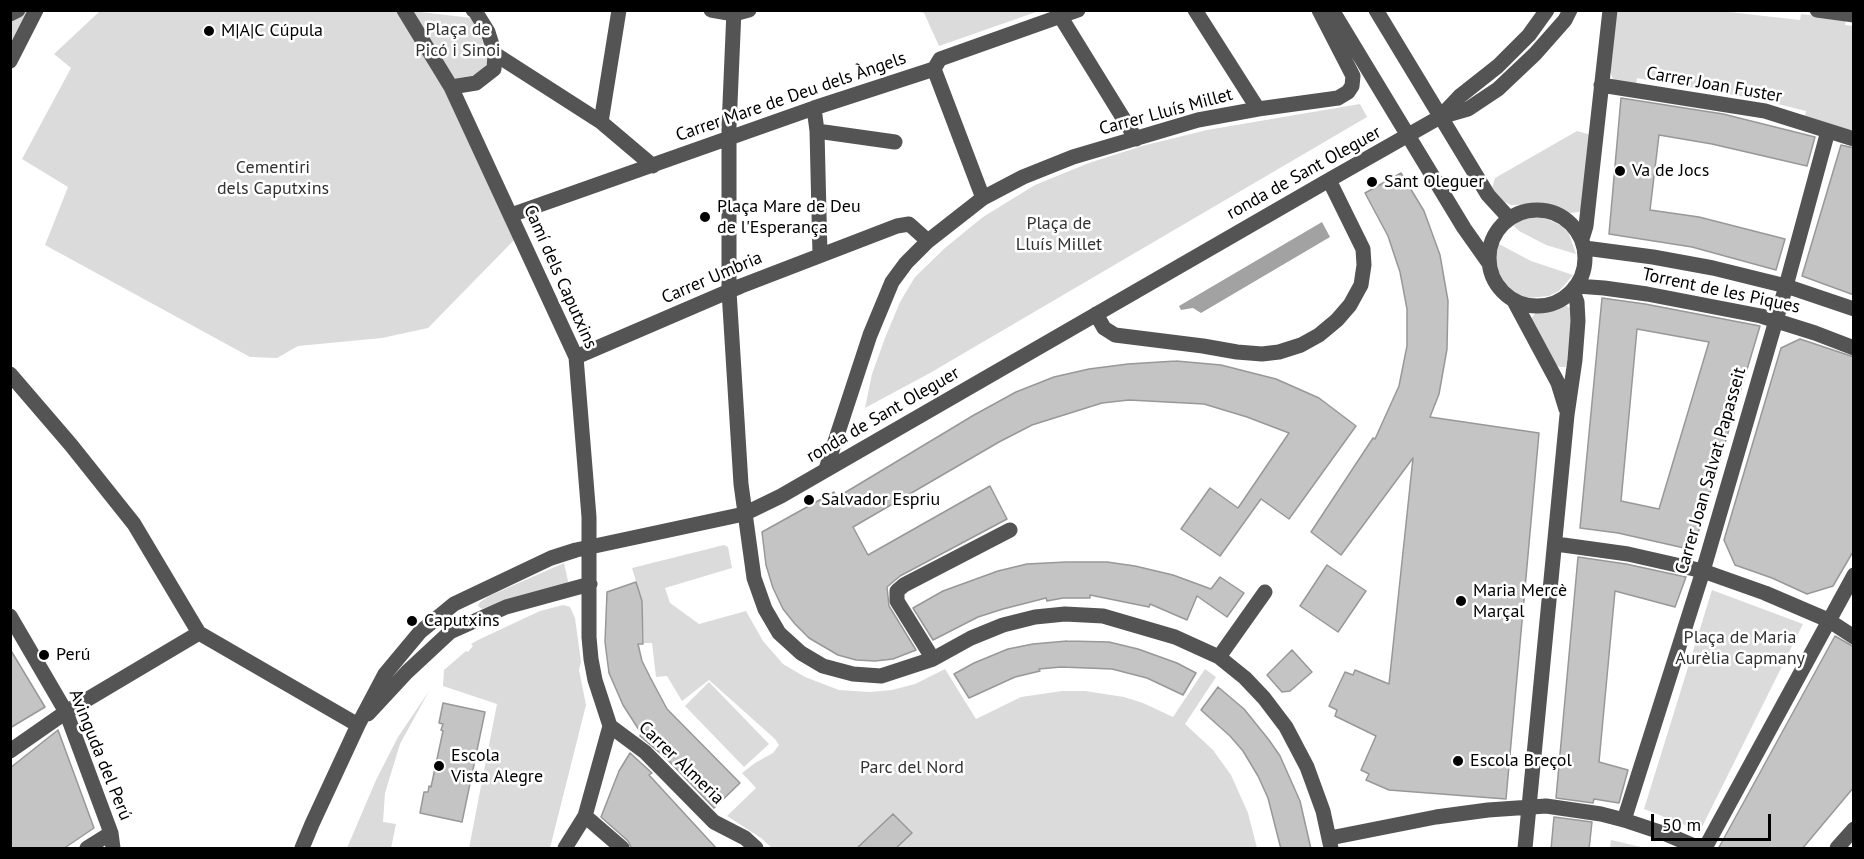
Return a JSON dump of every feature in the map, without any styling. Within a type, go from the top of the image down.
[{"type":"street","points":[[10,14],[18,10]]},
{"type":"street","points":[[10,62],[36,10]]},
{"type":"street","name":"Camí dels Caputxins","points":[[404,10],[451,87],[576,357],[589,517],[591,659],[595,680],[610,726]]},
{"type":"street","points":[[451,87],[476,83],[494,69],[495,54],[488,32],[476,11],[473,10]]},
{"type":"street","points":[[600,122],[619,10]]},
{"type":"street","points":[[711,10],[734,12],[749,10]]},
{"type":"street","name":"Carrer Mare de Deu dels Àngels","points":[[511,215],[814,108],[934,69],[940,59],[1059,14],[1078,10]]},
{"type":"street","points":[[1195,10],[1258,109]]},
{"type":"street","name":"Carrer Lluís Millet","points":[[826,469],[870,335],[892,282],[906,263],[928,241],[983,198],[1023,177],[1073,157],[1198,120],[1338,98],[1348,92],[1352,86],[1353,76],[1319,10]]},
{"type":"street","points":[[1332,10],[1464,228],[1488,262]]},
{"type":"street","points":[[1376,10],[1488,195],[1509,218]]},
{"type":"street","name":"ronda de Sant Oleguer","points":[[302,849],[358,724],[385,674],[420,632],[454,604],[551,558],[744,514],[781,496],[1440,117],[1460,96],[1498,66],[1529,35],[1546,10]]},
{"type":"street","name":"ronda de Sant Oleguer","points":[[1440,117],[1468,109],[1498,89],[1535,54],[1570,10]]},
{"type":"street","points":[[1584,244],[1576,228],[1565,218],[1543,210],[1524,211],[1509,218],[1498,230],[1490,245],[1488,262],[1492,278],[1514,301],[1540,307],[1554,304],[1575,289],[1585,269],[1584,244],[1610,10]]},
{"type":"street","points":[[1818,10],[1854,15]]},
{"type":"street","points":[[734,12],[729,291],[744,514],[754,578],[765,609],[779,633],[801,653],[823,666],[853,674],[881,676],[933,659],[971,638],[1003,625],[1035,617],[1065,614],[1103,616],[1175,636],[1219,657],[1245,678],[1286,727],[1307,767],[1323,811],[1330,843],[1436,817],[1528,807],[1565,807],[1624,820],[1666,834],[1699,849]]},
{"type":"street","points":[[1059,14],[1136,138]]},
{"type":"street","points":[[495,54],[600,122],[652,166]]},
{"type":"street","points":[[934,69],[983,198]]},
{"type":"street","name":"Carrer Joan Fuster","points":[[1601,85],[1766,111],[1854,139]]},
{"type":"street","points":[[814,108],[817,131],[820,255]]},
{"type":"street","points":[[817,131],[895,142]]},
{"type":"street","name":"Carrer Joan Salvat Papasseit","points":[[1624,820],[1703,571],[1786,286],[1828,131]]},
{"type":"street","points":[[1096,314],[1104,328],[1115,335],[1203,345],[1237,352],[1262,354],[1279,352],[1301,345],[1319,335],[1350,305],[1361,285],[1364,265],[1363,249],[1329,180]]},
{"type":"street","name":"Carrer Umbria","points":[[576,357],[729,291],[897,226],[909,224],[928,241]]},
{"type":"street","name":"Torrent de les Piques","points":[[1584,244],[1682,262],[1786,286],[1854,309]]},
{"type":"street","name":"Torrent de les Piques","points":[[1575,289],[1604,288],[1657,295],[1776,321],[1854,348]]},
{"type":"street","points":[[1525,849],[1567,415],[1572,391],[1578,321],[1575,289]]},
{"type":"street","points":[[1514,301],[1558,383],[1567,415]]},
{"type":"street","points":[[10,374],[134,524],[199,633],[358,724]]},
{"type":"street","points":[[933,659],[897,601],[897,591],[904,585],[1010,530]]},
{"type":"street","points":[[1556,544],[1628,554],[1703,571],[1765,593],[1828,620],[1854,637]]},
{"type":"street","points":[[1705,849],[1854,575]]},
{"type":"street","name":"ronda de Sant Oleguer","points":[[358,724],[402,677],[450,632],[506,607],[590,584]]},
{"type":"street","points":[[1219,657],[1265,592]]},
{"type":"street","name":"Avinguda del Perú","points":[[10,615],[66,712],[112,841]]},
{"type":"street","points":[[10,751],[66,712],[199,633]]},
{"type":"street","points":[[565,849],[585,816],[610,726]]},
{"type":"street","name":"Carrer Almeria","points":[[610,726],[645,752],[714,822],[745,838],[756,849]]},
{"type":"street","points":[[585,816],[622,849]]},
{"type":"street","points":[[1837,849],[1854,829]]},
{"type":"street","points":[[87,849],[112,841]]},
{"type":"green space","points":[[1039,10],[939,46],[924,13],[917,11]]},
{"type":"green space","points":[[1711,10],[1800,20],[1801,14],[1846,19],[1845,25],[1853,26],[1853,131],[1805,116],[1806,111],[1762,100],[1637,78],[1636,84],[1613,79],[1610,71],[1617,11]]},
{"type":"green space","points":[[28,11],[11,42],[10,17]]},
{"type":"green space","name":"Cementiri dels Caputxins","points":[[100,11],[404,11],[520,234],[428,328],[382,338],[298,346],[277,358],[250,357],[45,245],[68,187],[22,159],[71,68],[54,54]]},
{"type":"green space","name":"Plaça de Picó i Sinoi","points":[[412,11],[472,18],[479,27],[488,63],[477,75],[452,79]]},
{"type":"green space","name":"Plaça de Lluís Millet","points":[[1360,104],[1367,117],[930,373],[865,408],[872,374],[885,338],[900,302],[915,277],[945,248],[983,217],[1035,185],[1089,163],[1142,146],[1207,130]]},
{"type":"green space","points":[[1577,131],[1591,135],[1582,209],[1579,212],[1571,213],[1542,204],[1511,205],[1491,192],[1495,178]]},
{"type":"green space","points":[[1532,216],[1543,217],[1562,226],[1569,234],[1576,254],[1546,245],[1519,231],[1512,224]]},
{"type":"green space","points":[[1497,243],[1531,261],[1573,275],[1559,291],[1549,296],[1528,298],[1517,295],[1501,281],[1496,272],[1494,261]]},
{"type":"green space","points":[[1565,305],[1572,309],[1568,362],[1565,367],[1560,367],[1556,365],[1531,319],[1536,312],[1550,311]]},
{"type":"green space","name":"Parc del Nord","points":[[724,545],[728,547],[732,568],[665,588],[670,603],[699,624],[746,611],[763,641],[783,664],[805,677],[839,690],[870,692],[892,690],[915,684],[945,669],[976,719],[1021,697],[1062,691],[1085,691],[1124,697],[1173,717],[1205,669],[1216,677],[1185,724],[1213,750],[1231,775],[1248,813],[1257,848],[772,848],[727,816],[756,788],[742,773],[773,753],[779,745],[709,680],[682,701],[667,676],[656,677],[652,643],[644,643],[642,601],[632,568]]},
{"type":"green space","points":[[564,563],[568,581],[566,584],[482,609],[478,606],[489,596]]},
{"type":"green space","name":"Plaça de Maria Aurèlia Capmany","points":[[1712,590],[1803,624],[1700,831],[1644,809]]},
{"type":"green space","points":[[563,605],[570,607],[575,618],[581,662],[579,670],[586,705],[550,848],[469,848],[497,704],[443,686],[444,670],[466,651],[468,652],[473,646],[471,644],[480,639],[540,611]]},
{"type":"green space","points":[[709,682],[769,744],[744,767],[685,706]]},
{"type":"green space","points":[[429,691],[400,744],[385,793],[383,822],[396,824],[391,848],[347,848],[376,780],[398,737]]},
{"type":"green space","points":[[1611,840],[1641,847],[1644,848],[1610,848]]},
{"type":"shaded area","points":[[1322,222],[1330,237],[1201,313],[1193,308],[1181,310],[1179,306]]},
{"type":"building","points":[[1621,98],[1723,114],[1815,137],[1807,166],[1712,144],[1659,135],[1650,210],[1699,217],[1785,239],[1776,270],[1692,247],[1609,234]]},
{"type":"building","points":[[1841,145],[1854,148],[1854,295],[1802,276]]},
{"type":"building","points":[[1401,173],[1424,211],[1440,255],[1448,301],[1447,349],[1439,394],[1430,417],[1539,433],[1506,799],[1389,790],[1366,780],[1369,774],[1361,770],[1376,736],[1335,716],[1337,710],[1329,706],[1345,672],[1353,675],[1355,670],[1389,684],[1413,458],[1341,555],[1311,532],[1373,438],[1375,439],[1399,386],[1407,346],[1407,309],[1400,272],[1388,236],[1365,193]]},
{"type":"building","points":[[1602,298],[1760,326],[1693,550],[1618,533],[1580,528]],"holes":[[[1637,329],[1709,342],[1659,509],[1621,501]]]},
{"type":"building","points":[[1800,339],[1854,357],[1854,550],[1833,586],[1807,594],[1735,565],[1724,540],[1781,348]]},
{"type":"building","points":[[1176,361],[1221,365],[1276,379],[1319,398],[1356,426],[1289,519],[1261,499],[1220,556],[1181,529],[1210,488],[1238,508],[1289,433],[1204,404],[1129,400],[1102,403],[1032,425],[853,527],[868,555],[990,486],[1007,519],[900,576],[887,587],[889,606],[916,650],[893,659],[875,661],[856,660],[838,655],[809,638],[783,609],[766,565],[762,532],[834,492],[836,498],[1016,392],[1054,377],[1089,369]]},
{"type":"building","points":[[1578,557],[1626,564],[1686,577],[1675,607],[1615,591],[1599,762],[1628,770],[1619,803],[1594,799],[1593,803],[1556,798]]},
{"type":"building","points":[[1107,562],[1135,566],[1173,575],[1211,589],[1220,577],[1244,593],[1227,617],[1197,596],[1187,620],[1150,604],[1149,607],[1090,595],[1090,598],[1063,598],[1047,601],[1046,598],[978,617],[933,640],[913,608],[943,591],[998,571],[1027,564]]},
{"type":"building","points":[[1327,565],[1366,591],[1338,632],[1300,606]]},
{"type":"building","points":[[636,582],[642,601],[643,644],[638,644],[642,661],[650,677],[667,709],[740,783],[714,808],[666,758],[640,736],[641,733],[623,705],[609,673],[605,642],[607,592]]},
{"type":"building","points":[[1835,636],[1854,647],[1854,787],[1802,849],[1718,849]]},
{"type":"building","points":[[1067,641],[1109,642],[1138,649],[1177,663],[1196,673],[1183,695],[1147,678],[1112,669],[1061,667],[1039,669],[1040,671],[1015,677],[969,698],[954,674],[1008,649]]},
{"type":"building","points":[[10,649],[45,707],[10,728]]},
{"type":"building","points":[[1292,650],[1312,672],[1290,691],[1282,692],[1267,675]]},
{"type":"building","points":[[1218,687],[1244,709],[1280,756],[1300,801],[1311,849],[1281,849],[1268,798],[1258,776],[1243,751],[1201,710]]},
{"type":"building","points":[[443,703],[485,712],[462,822],[420,813],[424,792],[428,792],[429,786],[431,787],[443,731],[441,730],[443,724],[439,723]]},
{"type":"building","points":[[58,730],[94,828],[63,849],[10,849],[10,768]]},
{"type":"building","points":[[630,753],[652,773],[649,775],[717,849],[632,849],[628,841],[601,817],[619,771]]},
{"type":"building","points":[[893,814],[912,833],[895,849],[856,849]]},
{"type":"building","points":[[1554,817],[1592,822],[1589,849],[1551,849]]},
{"type":"place","name":"M|A|C Cúpula","points":[[209,31]]},
{"type":"place","name":"Va de Jocs","points":[[1620,171]]},
{"type":"place","name":"Sant Oleguer","points":[[1372,182]]},
{"type":"place","name":"Plaça Mare de Deu de l'Esperança","points":[[705,217]]},
{"type":"place","name":"Salvador Espriu","points":[[809,500]]},
{"type":"place","name":"Maria Mercè Marçal","points":[[1461,601]]},
{"type":"place","name":"Caputxins","points":[[412,621]]},
{"type":"place","name":"Perú","points":[[44,655]]},
{"type":"place","name":"Escola Breçol","points":[[1458,761]]},
{"type":"place","name":"Escola Vista Alegre","points":[[439,766]]}]
